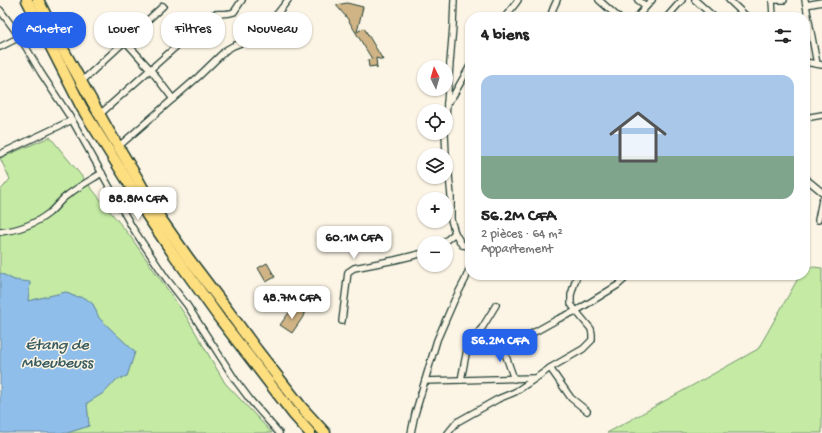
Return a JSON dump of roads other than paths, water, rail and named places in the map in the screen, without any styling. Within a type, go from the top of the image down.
[{"type":"highway","points":[[27,0],[82,108],[151,221],[220,319],[310,433]]},
{"type":"highway","points":[[38,0],[99,115],[156,212],[189,260],[257,350],[303,409],[325,433]]},
{"type":"street","points":[[99,115],[208,17],[212,15],[234,12],[242,0]]},
{"type":"street","points":[[118,147],[198,77],[226,50],[241,43],[255,42],[288,0]]},
{"type":"street","points":[[447,104],[454,0]]},
{"type":"street","points":[[509,12],[518,0]]},
{"type":"street","points":[[552,12],[557,0]]},
{"type":"street","points":[[599,0],[612,12]]},
{"type":"street","points":[[638,0],[646,6]]},
{"type":"street","points":[[641,12],[652,0]]},
{"type":"street","points":[[671,12],[682,0]]},
{"type":"street","points":[[695,0],[708,12]]},
{"type":"street","points":[[729,0],[742,12]]},
{"type":"street","points":[[773,12],[772,0],[784,0]]},
{"type":"street","points":[[806,3],[822,2]]},
{"type":"street","points":[[153,15],[163,6]]},
{"type":"street","points":[[0,10],[12,26]]},
{"type":"street","points":[[810,26],[819,64]]},
{"type":"street","points":[[0,47],[12,41]]},
{"type":"street","points":[[26,48],[72,120],[132,227],[166,278],[187,305],[236,381],[279,433]]},
{"type":"street","points":[[81,82],[117,48]]},
{"type":"street","points":[[131,48],[150,69],[173,99]]},
{"type":"street","points":[[447,104],[465,75]]},
{"type":"street","points":[[810,117],[822,115]]},
{"type":"street","points":[[0,154],[72,120]]},
{"type":"street","points":[[445,140],[451,220],[455,234],[462,244],[465,245]]},
{"type":"street","points":[[0,232],[15,230],[31,225],[51,212],[64,198],[102,173]]},
{"type":"street","points":[[810,182],[822,192]]},
{"type":"street","points":[[818,220],[822,200]]},
{"type":"street","points":[[342,321],[348,272],[354,268],[417,254]]},
{"type":"street","points":[[411,433],[415,414],[437,340],[465,280]]},
{"type":"street","points":[[448,433],[457,422],[498,399],[515,392],[550,368],[583,349],[592,340],[591,329],[571,304],[571,295],[576,280]]},
{"type":"street","points":[[468,344],[522,339],[576,311],[624,280]]},
{"type":"street","points":[[460,380],[468,344],[482,328],[496,305]]},
{"type":"street","points":[[501,342],[514,379]]},
{"type":"street","points":[[550,368],[571,398],[587,411]]},
{"type":"street","points":[[426,381],[536,378]]},
{"type":"water","name":"Étang de Mbeubeuss","points":[[0,273],[14,280],[30,282],[28,301],[66,292],[73,296],[85,298],[93,304],[99,318],[135,352],[127,376],[116,380],[105,392],[87,403],[89,426],[67,433],[0,433]]}]
